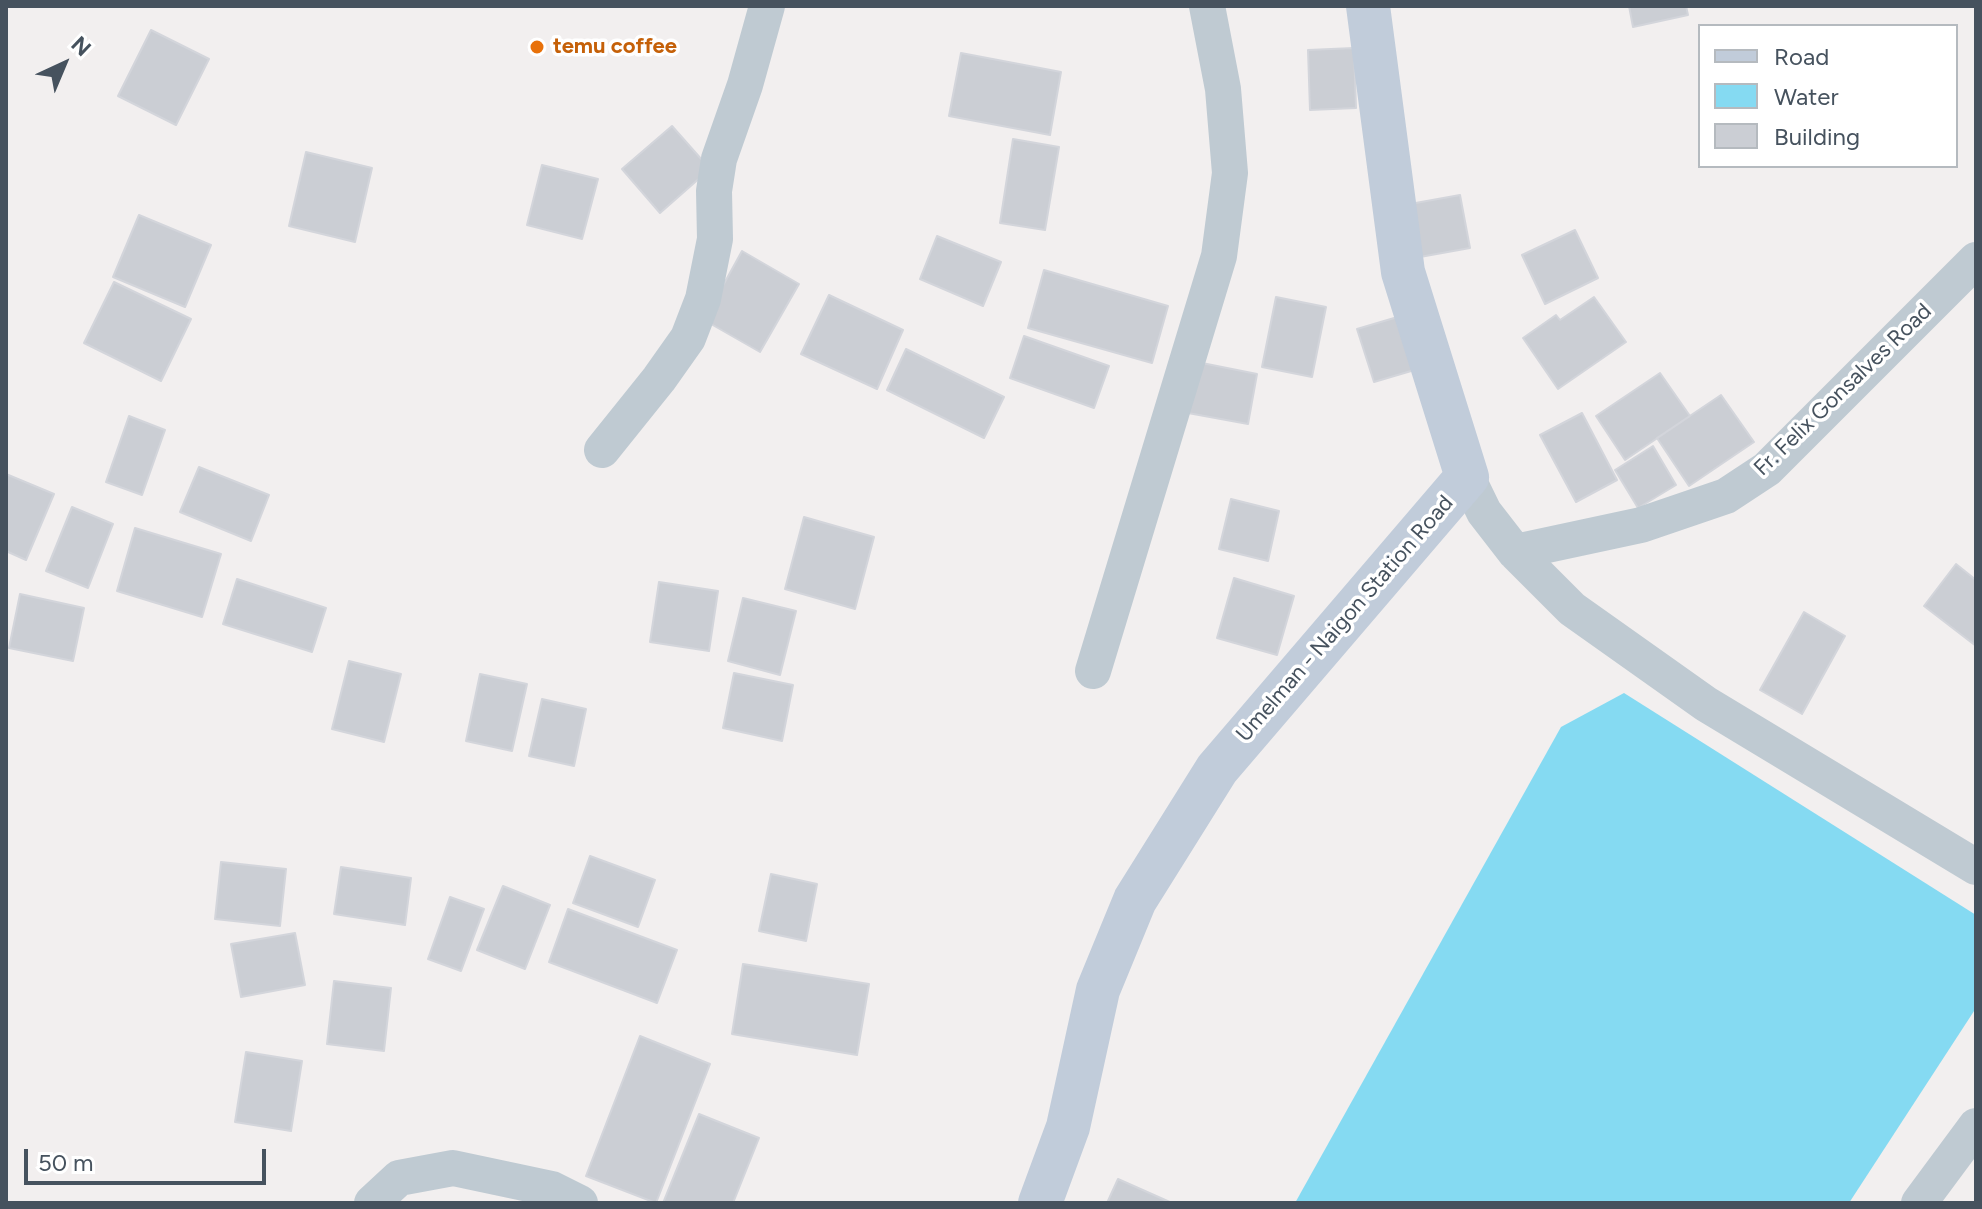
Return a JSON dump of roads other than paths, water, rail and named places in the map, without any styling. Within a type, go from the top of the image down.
[{"type":"street","points":[[602,450],[688,338],[703,299],[715,239],[714,191],[719,159],[745,85],[767,6]]},
{"type":"street","points":[[1093,671],[1219,256],[1230,173],[1223,89],[1207,6]]},
{"type":"street","name":"Umelman - Naigon Station Road","points":[[1040,1203],[1068,1127],[1098,990],[1135,900],[1217,769],[1467,477],[1403,272],[1368,6]]},
{"type":"street","name":"Fr. Felix Gonsalves Road","points":[[1515,552],[1641,525],[1726,496],[1767,469],[1976,260]]},
{"type":"street","points":[[1467,477],[1484,512],[1515,552],[1572,609],[1706,704],[1976,867]]},
{"type":"street","points":[[1919,1203],[1976,1126]]},
{"type":"street","points":[[372,1203],[399,1178],[453,1168],[552,1189],[580,1203]]},
{"type":"water","points":[[1624,693],[1976,915],[1976,1008],[1849,1203],[1295,1203],[1561,727]]},
{"type":"place","name":"temu coffee","points":[[537,47]]}]
